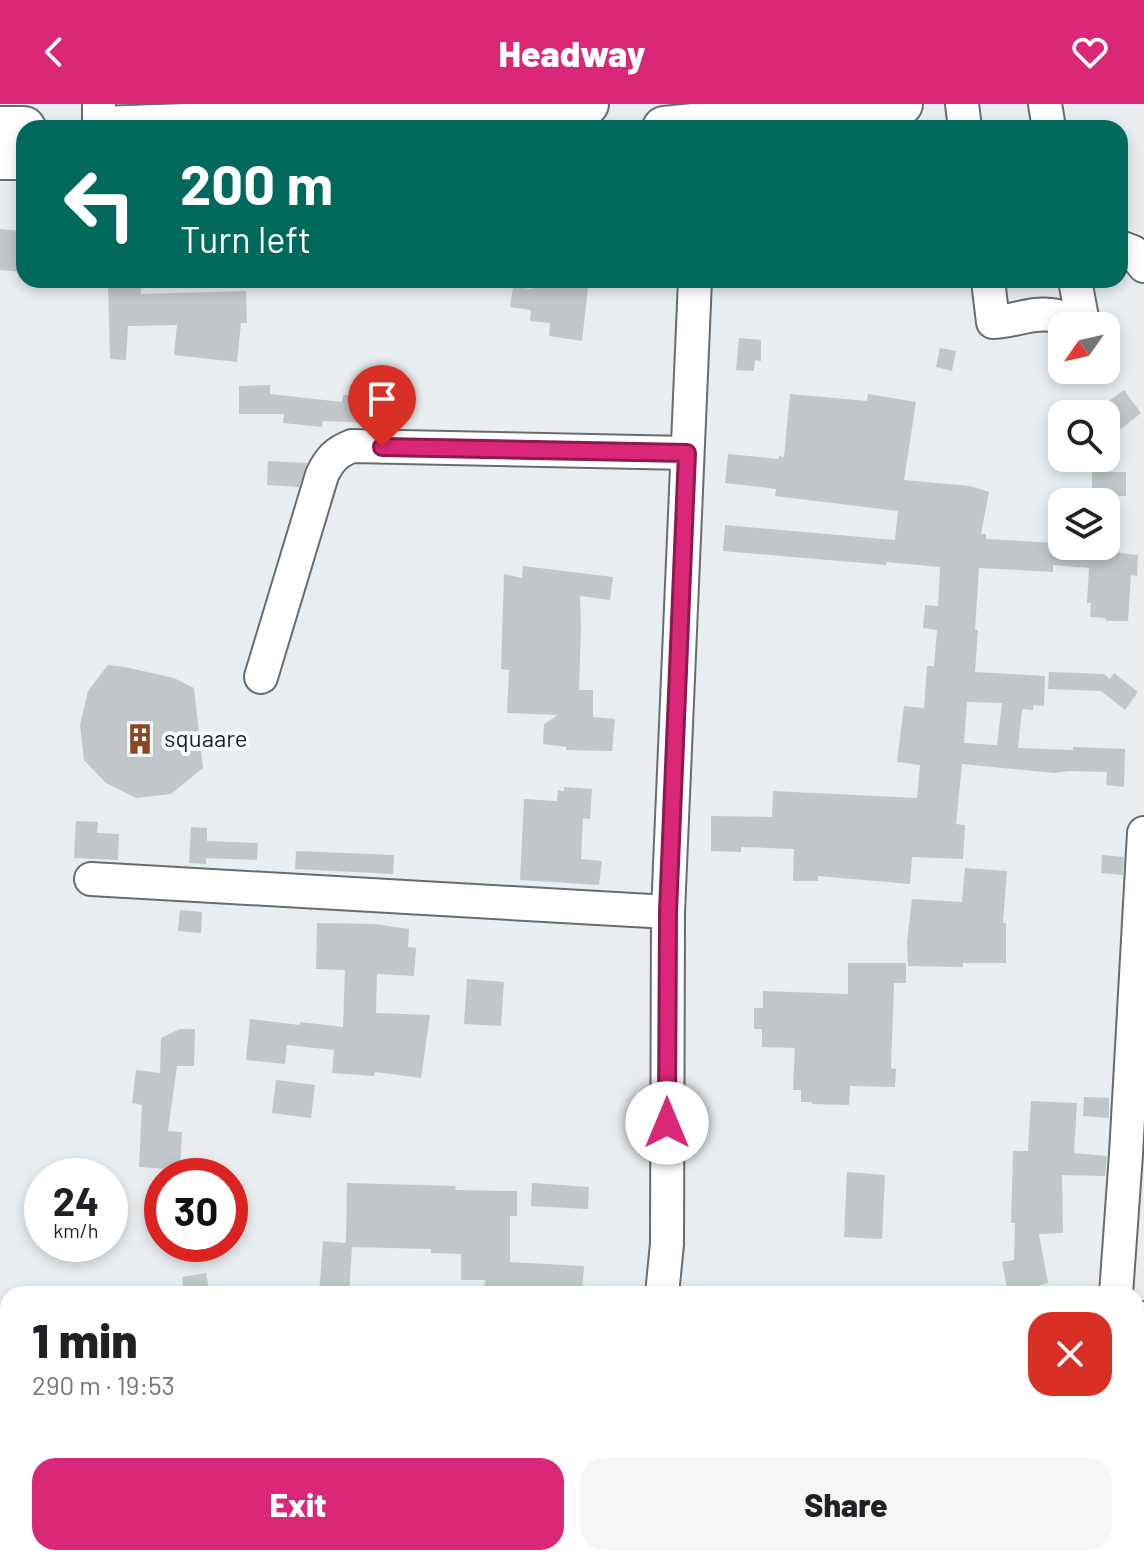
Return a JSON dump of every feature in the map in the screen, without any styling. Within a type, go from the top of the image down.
[{"type":"main road","points":[[314,120],[587,104]]},
{"type":"main road","points":[[754,120],[901,104]]},
{"type":"street","points":[[1128,250],[1144,266]]},
{"type":"street","points":[[663,1286],[667,1244],[668,912],[695,288]]},
{"type":"street","points":[[989,288],[993,322],[1050,314],[1072,322],[1082,318],[1076,288]]},
{"type":"street","points":[[261,677],[322,475],[329,461],[341,450],[352,446],[687,453]]},
{"type":"street","points":[[1117,1286],[1144,833]]},
{"type":"street","points":[[91,879],[668,912]]},
{"type":"building","points":[[0,229],[16,230],[16,271],[0,270]]},
{"type":"building","points":[[108,288],[141,288],[141,294],[246,291],[247,323],[241,323],[237,362],[174,355],[177,325],[128,326],[126,360],[110,359]]},
{"type":"building","points":[[513,288],[588,288],[582,341],[549,336],[550,323],[530,321],[531,310],[510,307]]},
{"type":"building","points":[[739,338],[761,340],[761,361],[755,360],[754,371],[736,370]]},
{"type":"building","points":[[940,348],[956,351],[952,371],[936,367]]},
{"type":"building","points":[[270,385],[270,394],[342,402],[343,395],[375,396],[373,423],[323,421],[322,427],[283,423],[284,414],[239,414],[239,386]]},
{"type":"building","points":[[1124,390],[1141,413],[1121,429],[1120,400],[1110,400]]},
{"type":"building","points":[[790,394],[867,401],[868,394],[916,402],[904,480],[970,486],[989,492],[981,534],[986,534],[986,539],[1048,543],[1048,560],[1120,560],[1120,553],[1138,555],[1137,576],[1131,575],[1128,621],[1090,617],[1091,603],[1087,603],[1089,568],[1053,565],[1053,572],[979,568],[975,630],[978,630],[975,672],[1045,676],[1044,706],[1033,705],[1033,710],[1022,709],[1018,748],[1125,749],[1124,787],[1106,785],[1107,772],[1054,773],[962,764],[956,824],[965,825],[963,859],[912,857],[910,884],[818,876],[818,881],[793,881],[794,849],[741,847],[741,852],[711,851],[711,816],[772,817],[773,791],[917,798],[920,765],[897,762],[904,706],[924,708],[927,666],[934,666],[937,630],[923,628],[925,605],[938,606],[940,567],[723,551],[725,525],[895,540],[898,511],[775,496],[776,489],[725,483],[728,454],[779,459],[779,456],[784,457]],"holes":[[[967,702],[1002,703],[997,745],[964,743]]]},
{"type":"building","points":[[268,461],[307,463],[299,487],[267,485]]},
{"type":"building","points":[[1092,472],[1126,472],[1126,496],[1120,496],[1120,488],[1092,488]]},
{"type":"building","points":[[523,566],[613,577],[610,600],[580,596],[579,690],[593,690],[593,717],[615,719],[612,751],[566,750],[566,747],[543,744],[544,724],[558,715],[507,713],[509,670],[501,669],[504,574],[522,578]]},
{"type":"building","name":"squaare","points":[[108,665],[174,678],[194,688],[203,768],[171,794],[136,798],[106,783],[84,760],[80,725],[88,691]]},
{"type":"building","points":[[1049,672],[1104,674],[1110,679],[1114,673],[1138,692],[1125,710],[1101,691],[1048,689]]},
{"type":"building","points":[[564,787],[592,789],[590,819],[583,818],[581,859],[602,861],[599,885],[520,880],[524,799],[557,801],[558,790],[564,791]]},
{"type":"building","points":[[76,821],[98,822],[97,833],[119,834],[118,860],[74,858]]},
{"type":"building","points":[[191,827],[207,828],[207,841],[258,843],[257,860],[206,858],[206,864],[189,863]]},
{"type":"building","points":[[296,851],[394,855],[393,874],[295,869]]},
{"type":"building","points":[[1102,855],[1124,857],[1123,875],[1101,873]]},
{"type":"building","points":[[965,868],[1007,871],[1003,923],[1006,923],[1006,963],[963,963],[963,967],[908,966],[907,942],[912,899],[962,902]]},
{"type":"building","points":[[180,910],[202,912],[201,933],[178,931]]},
{"type":"building","points":[[317,923],[375,924],[409,929],[408,947],[416,948],[414,976],[377,974],[376,1013],[430,1015],[421,1078],[375,1072],[374,1076],[332,1073],[334,1050],[287,1045],[285,1064],[246,1060],[250,1019],[343,1027],[345,970],[316,969]]},
{"type":"building","points":[[848,963],[906,963],[906,983],[894,983],[891,1068],[896,1069],[895,1087],[850,1086],[849,1105],[801,1102],[801,1090],[793,1090],[795,1048],[762,1047],[762,1029],[754,1029],[754,1008],[763,1008],[763,991],[848,994]]},
{"type":"building","points":[[467,979],[504,982],[501,1026],[464,1024]]},
{"type":"building","points":[[180,1029],[195,1029],[194,1066],[177,1066],[168,1131],[182,1132],[181,1158],[144,1158],[144,1167],[139,1167],[142,1105],[132,1103],[136,1070],[160,1073],[161,1038]]},
{"type":"building","points":[[276,1080],[315,1085],[311,1118],[272,1113]]},
{"type":"building","points":[[1084,1097],[1109,1098],[1109,1118],[1083,1116]]},
{"type":"building","points":[[1031,1101],[1077,1103],[1074,1153],[1107,1156],[1105,1176],[1062,1175],[1063,1233],[1039,1234],[1048,1283],[1040,1286],[1006,1286],[1002,1262],[1014,1260],[1015,1223],[1011,1223],[1013,1151],[1028,1151]]},
{"type":"building","points":[[847,1172],[885,1175],[882,1239],[844,1237]]},
{"type":"building","points":[[347,1183],[517,1191],[517,1216],[510,1216],[510,1262],[584,1266],[583,1286],[485,1286],[485,1280],[461,1280],[461,1254],[431,1253],[431,1249],[352,1247],[350,1286],[320,1286],[323,1241],[346,1243]]},
{"type":"building","points":[[532,1183],[589,1187],[588,1209],[531,1206]]},
{"type":"building","points":[[206,1273],[208,1286],[183,1286],[182,1277]]},
{"type":"place","name":"squaare","points":[[140,739]]},
{"type":"route","points":[[382,447],[687,453],[668,912],[667,1123]]}]
